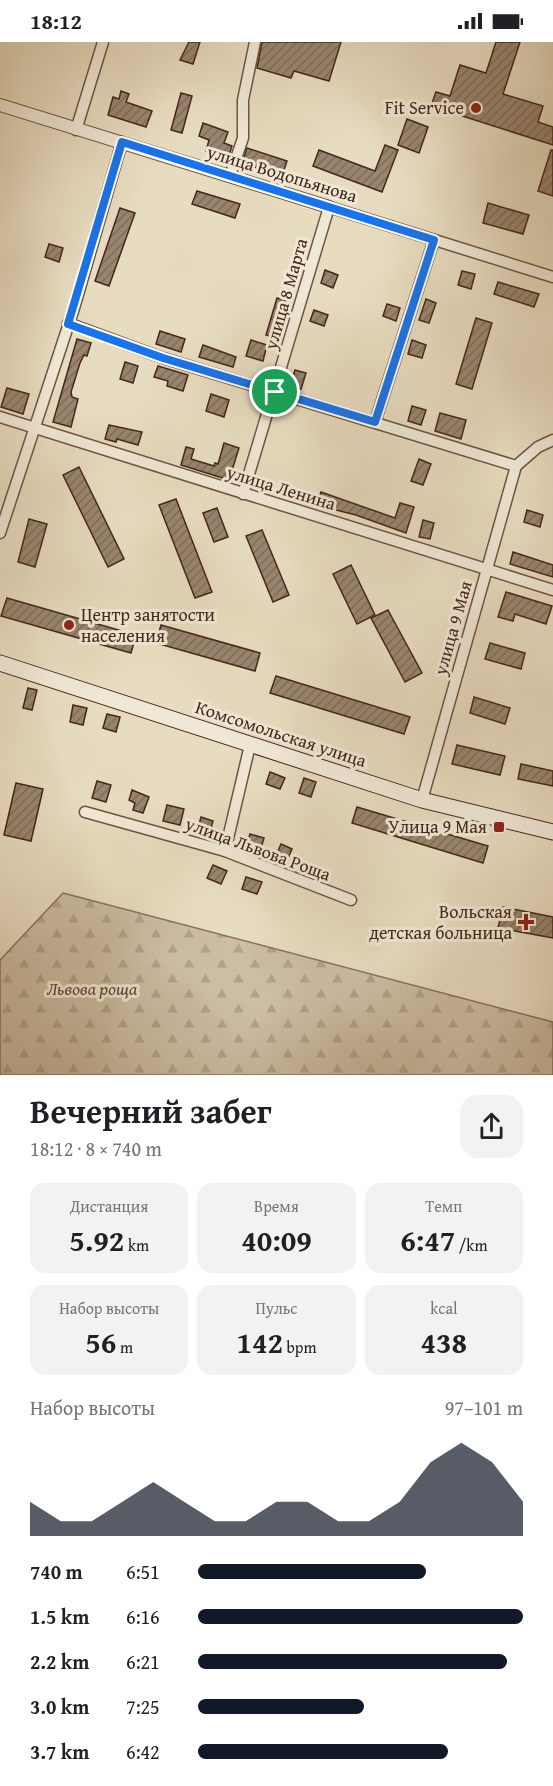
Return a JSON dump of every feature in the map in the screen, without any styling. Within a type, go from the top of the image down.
[{"type":"main road","name":"Комсомольская улица","points":[[0,663],[422,800],[553,832]]},
{"type":"street","points":[[76,130],[103,42]]},
{"type":"street","points":[[230,176],[243,138],[243,100],[255,42]]},
{"type":"street","name":"улица Водопьянова","points":[[0,105],[553,277]]},
{"type":"street","points":[[0,533],[68,324],[122,142]]},
{"type":"street","name":"улица 8 Марта","points":[[243,494],[329,207]]},
{"type":"street","points":[[375,422],[434,240]]},
{"type":"street","points":[[68,324],[163,358],[375,422],[451,448],[516,466],[538,447],[553,440]]},
{"type":"street","name":"улица Ленина","points":[[0,417],[553,590]]},
{"type":"street","name":"улица 9 Мая","points":[[422,800],[516,466]]},
{"type":"street","points":[[225,851],[250,745]]},
{"type":"street","name":"улица Львова Роща","points":[[85,812],[225,851],[351,900]]},
{"type":"green space","name":"Львова роща","points":[[63,893],[553,1022],[553,1075],[0,1075],[0,960]]},
{"type":"building","points":[[189,42],[200,42],[193,64],[180,60]]},
{"type":"building","points":[[262,42],[341,42],[329,81],[294,71],[291,78],[257,68]]},
{"type":"building","points":[[496,42],[520,42],[503,94],[543,106],[538,122],[553,127],[553,145],[431,106],[436,92],[450,96],[460,65],[486,73]]},
{"type":"building","points":[[121,91],[129,94],[126,102],[152,111],[146,127],[108,115],[113,97],[119,99]]},
{"type":"building","points":[[181,93],[192,96],[182,133],[171,130]]},
{"type":"building","points":[[407,119],[428,127],[419,153],[398,145]]},
{"type":"building","points":[[203,123],[228,132],[224,143],[232,146],[228,158],[206,151],[209,140],[199,136]]},
{"type":"building","points":[[385,145],[398,150],[382,192],[313,166],[319,150],[375,171]]},
{"type":"building","points":[[247,148],[287,161],[282,176],[242,163]]},
{"type":"building","points":[[551,150],[553,150],[553,196],[538,191]]},
{"type":"building","points":[[197,191],[240,204],[235,218],[192,204]]},
{"type":"building","points":[[488,203],[529,215],[523,234],[483,223]]},
{"type":"building","points":[[120,208],[135,213],[109,286],[95,281]]},
{"type":"building","points":[[49,244],[63,248],[59,262],[45,257]]},
{"type":"building","points":[[325,270],[338,275],[333,288],[321,283]]},
{"type":"building","points":[[462,271],[475,274],[471,289],[458,285]]},
{"type":"building","points":[[498,282],[539,294],[534,307],[494,294]]},
{"type":"building","points":[[277,298],[288,301],[276,338],[266,335]]},
{"type":"building","points":[[426,299],[436,303],[429,323],[419,320]]},
{"type":"building","points":[[387,304],[400,308],[396,321],[383,316]]},
{"type":"building","points":[[314,310],[328,315],[324,326],[310,321]]},
{"type":"building","points":[[476,318],[492,323],[472,389],[456,384]]},
{"type":"building","points":[[160,331],[185,339],[181,352],[156,344]]},
{"type":"building","points":[[77,339],[91,343],[87,356],[84,355],[80,363],[71,392],[72,397],[78,399],[71,427],[53,422]]},
{"type":"building","points":[[251,340],[267,345],[263,361],[246,356]]},
{"type":"building","points":[[412,340],[426,345],[422,358],[408,354]]},
{"type":"building","points":[[203,345],[236,357],[233,367],[199,357]]},
{"type":"building","points":[[125,362],[138,366],[133,383],[120,379]]},
{"type":"building","points":[[158,366],[188,375],[183,391],[167,386],[168,381],[154,377]]},
{"type":"building","points":[[295,370],[306,373],[301,389],[290,386]]},
{"type":"building","points":[[7,388],[29,394],[23,414],[1,407]]},
{"type":"building","points":[[211,394],[229,400],[224,417],[206,411]]},
{"type":"building","points":[[412,406],[426,410],[421,425],[408,421]]},
{"type":"building","points":[[440,413],[466,420],[461,439],[435,431]]},
{"type":"building","points":[[109,425],[142,432],[138,445],[117,439],[116,442],[105,439]]},
{"type":"building","points":[[224,443],[239,448],[229,480],[181,465],[186,447],[194,449],[191,459],[214,466],[215,463],[218,464]]},
{"type":"building","points":[[419,459],[431,464],[423,485],[411,481]]},
{"type":"building","points":[[79,467],[124,559],[108,567],[63,475]]},
{"type":"building","points":[[321,492],[395,518],[400,503],[414,507],[406,533],[356,515],[316,505]]},
{"type":"building","points":[[176,499],[212,592],[195,598],[159,505]]},
{"type":"building","points":[[217,508],[228,537],[214,542],[203,513]]},
{"type":"building","points":[[527,510],[543,515],[540,527],[524,522]]},
{"type":"building","points":[[29,519],[47,524],[35,567],[18,562]]},
{"type":"building","points":[[423,520],[434,523],[430,539],[419,537]]},
{"type":"building","points":[[262,530],[289,595],[273,602],[246,536]]},
{"type":"building","points":[[513,552],[553,565],[553,577],[510,564]]},
{"type":"building","points":[[351,565],[375,615],[357,624],[333,574]]},
{"type":"building","points":[[506,592],[552,606],[546,624],[515,614],[513,621],[498,617]]},
{"type":"building","name":"Центр занятости населения","points":[[7,598],[136,635],[131,653],[1,616]]},
{"type":"building","points":[[388,610],[422,673],[405,682],[371,618]]},
{"type":"building","points":[[161,625],[260,653],[255,671],[156,643]]},
{"type":"building","points":[[490,643],[525,653],[521,669],[485,659]]},
{"type":"building","points":[[276,676],[410,717],[404,734],[270,693]]},
{"type":"building","points":[[28,688],[37,690],[32,710],[23,708]]},
{"type":"building","points":[[474,697],[510,708],[505,724],[470,713]]},
{"type":"building","points":[[73,705],[87,708],[83,725],[70,722]]},
{"type":"building","points":[[107,714],[120,717],[116,732],[103,728]]},
{"type":"building","points":[[457,745],[505,756],[500,775],[452,764]]},
{"type":"building","points":[[521,764],[553,771],[553,786],[518,779]]},
{"type":"building","points":[[270,772],[285,778],[280,789],[266,784]]},
{"type":"building","points":[[304,778],[316,782],[311,797],[299,793]]},
{"type":"building","points":[[97,781],[111,785],[106,802],[92,798]]},
{"type":"building","points":[[16,783],[43,789],[31,841],[4,835]]},
{"type":"building","points":[[132,790],[149,797],[143,813],[133,810],[135,803],[129,800]]},
{"type":"building","points":[[167,805],[184,809],[180,825],[163,821]]},
{"type":"building","points":[[357,807],[488,846],[483,863],[352,823]]},
{"type":"building","points":[[201,817],[213,821],[209,836],[197,832]]},
{"type":"building","points":[[250,834],[264,838],[259,855],[245,851]]},
{"type":"building","points":[[281,844],[292,849],[286,863],[275,858]]},
{"type":"building","points":[[213,865],[227,871],[221,884],[207,878]]},
{"type":"building","points":[[246,877],[262,882],[257,894],[242,889]]},
{"type":"building","name":"Вольская детская больница","points":[[503,907],[553,917],[553,938],[498,928]]},
{"type":"place","name":"Fit Service","points":[[476,108]]},
{"type":"place","name":"Центр занятости населения","points":[[69,625]]},
{"type":"place","name":"Улица 9 Мая","points":[[499,827]]},
{"type":"place","name":"Вольская детская больница","points":[[526,922]]},
{"type":"route","points":[[122,142],[434,240],[375,422],[275,392],[163,358],[68,324],[122,142]]}]
